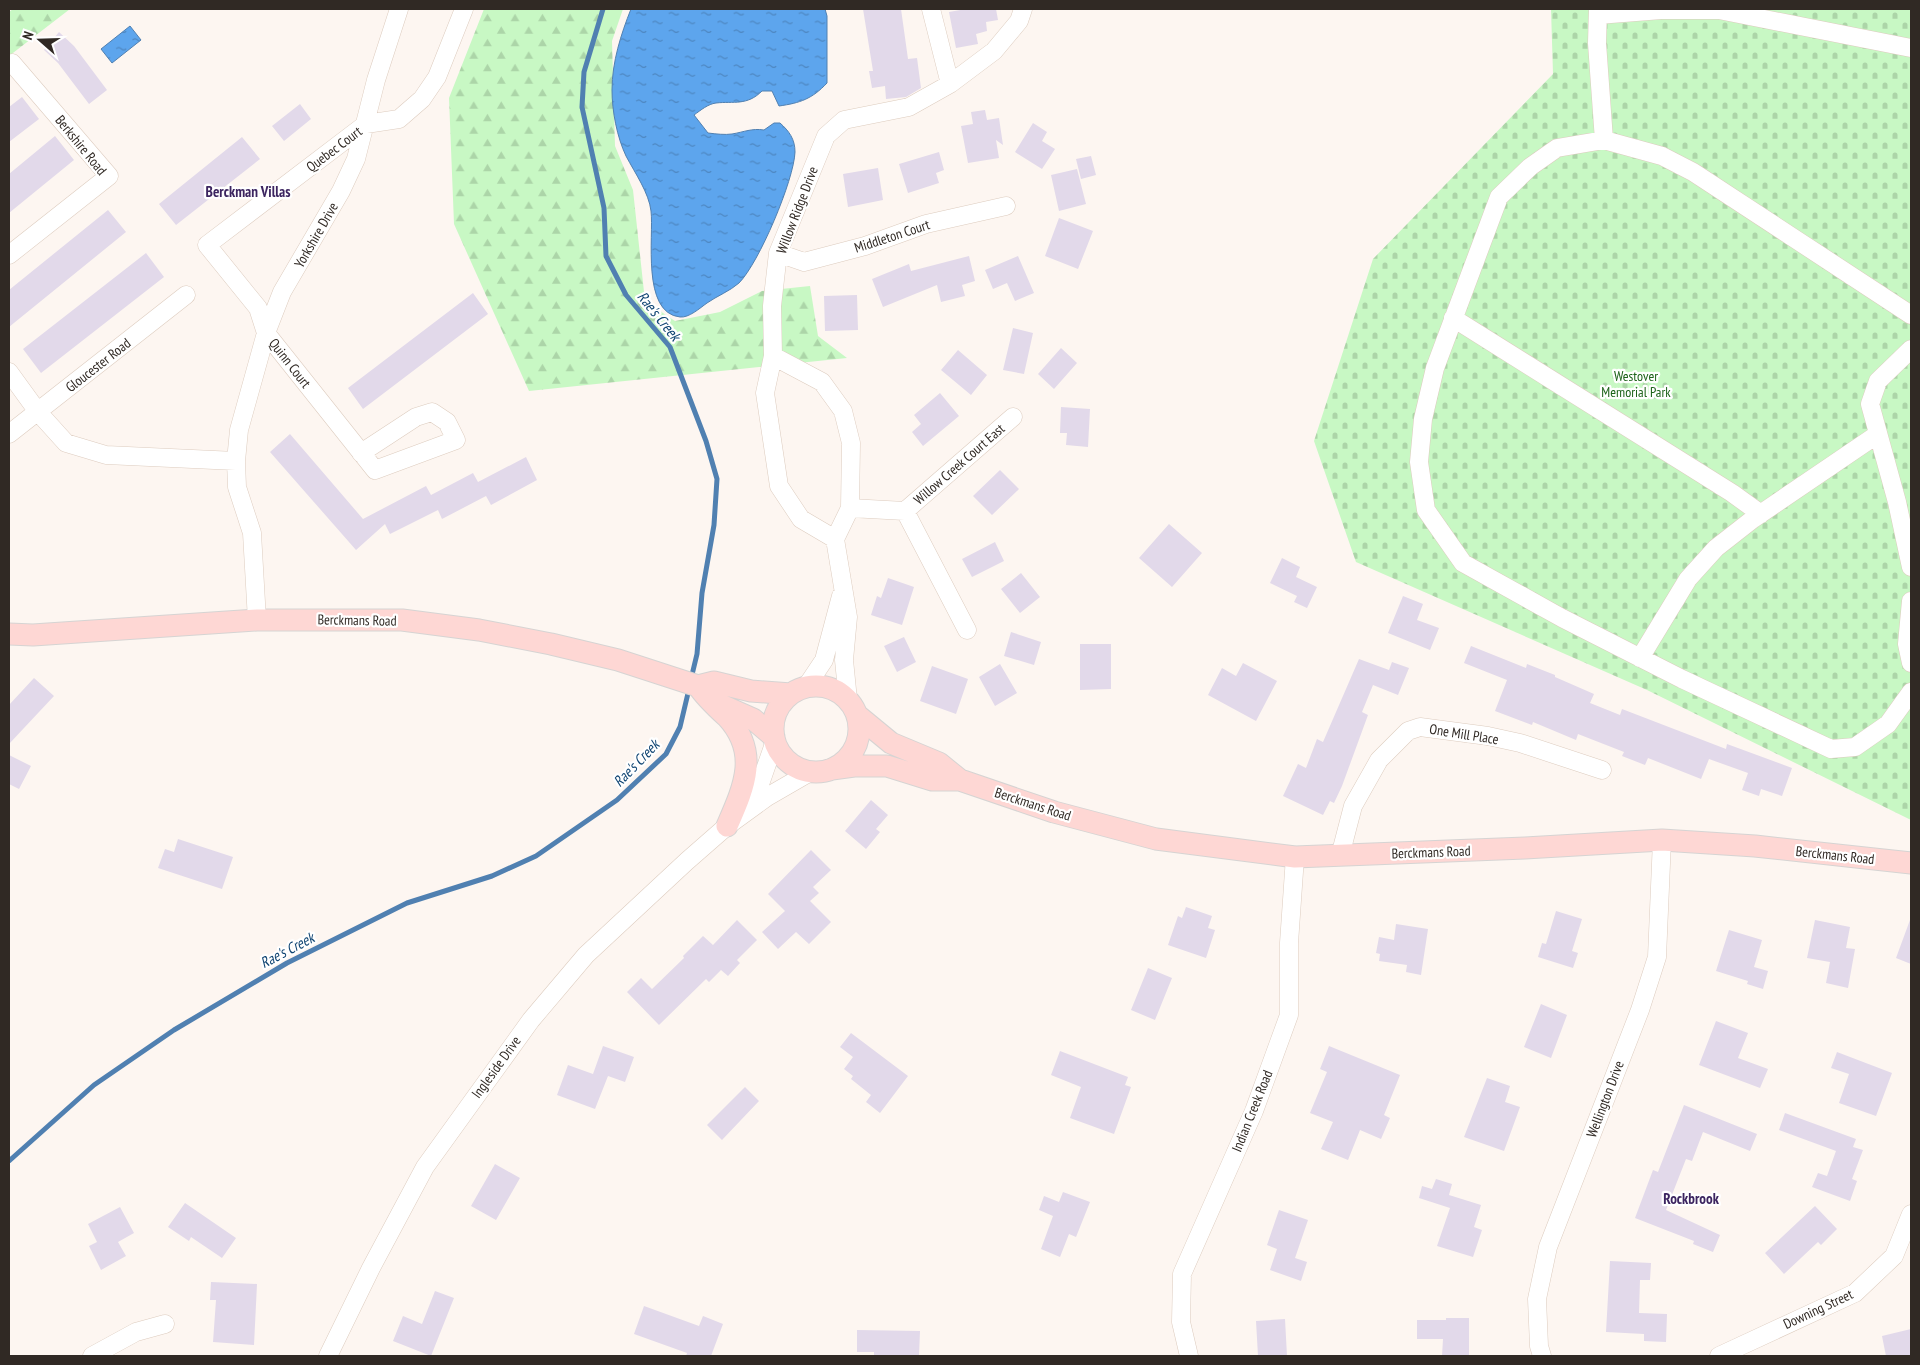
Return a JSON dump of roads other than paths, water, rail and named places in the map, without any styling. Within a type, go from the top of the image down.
[{"type":"main road","name":"Berckmans Road","points":[[9,634],[33,635],[257,620],[402,620],[479,630],[618,660],[703,693],[753,720],[774,739]]},
{"type":"main road","name":"Berckmans Road","points":[[703,693],[714,682],[750,691],[799,690]]},
{"type":"main road","points":[[825,686],[838,691],[853,707],[859,725],[858,739],[853,751],[844,762],[822,770],[792,765],[781,755],[774,739],[773,726],[776,712],[784,699],[799,690],[825,686]]},
{"type":"main road","points":[[703,693],[738,732],[747,760],[743,789],[727,826]]},
{"type":"main road","name":"Berckmans Road","points":[[853,707],[891,743],[939,762],[960,780]]},
{"type":"main road","name":"Berckmans Road","points":[[822,770],[854,766],[886,766],[932,780],[960,780],[1054,812],[1156,839],[1295,857],[1662,840],[1755,846],[1911,863]]},
{"type":"street","name":"Yorkshire Drive","points":[[257,620],[252,533],[237,487],[236,460],[239,430],[266,333],[282,292],[341,191],[356,159],[376,80],[399,9]]},
{"type":"street","points":[[366,124],[399,119],[422,98],[437,77],[464,9]]},
{"type":"street","points":[[931,9],[950,84]]},
{"type":"street","name":"Willow Ridge Drive","points":[[835,539],[801,519],[779,486],[765,393],[773,356],[772,306],[778,253],[826,136],[844,120],[909,107],[950,84],[994,51],[1019,22],[1022,9]]},
{"type":"street","points":[[1604,140],[1597,43],[1598,12],[1719,10],[1911,48]]},
{"type":"street","name":"Berkshire Road","points":[[9,255],[109,176],[10,64]]},
{"type":"street","name":"Quebec Court","points":[[207,245],[366,124]]},
{"type":"street","points":[[1911,314],[1694,172],[1662,156],[1604,140],[1557,148],[1530,167],[1500,198],[1435,368],[1423,419],[1420,462],[1426,510],[1463,563],[1562,618],[1640,658],[1831,749],[1855,747],[1888,724],[1911,692]]},
{"type":"street","name":"Middleton Court","points":[[778,253],[804,262],[865,246],[926,224],[1006,206]]},
{"type":"street","name":"Quinn Court","points":[[207,245],[258,308],[266,333],[361,453],[375,470],[456,440],[448,422],[432,412],[416,417],[361,453]]},
{"type":"street","name":"Gloucester Road","points":[[9,434],[186,295]]},
{"type":"street","points":[[1453,318],[1732,493],[1760,514]]},
{"type":"street","points":[[1911,349],[1878,381],[1870,404],[1911,558],[1911,566]]},
{"type":"street","points":[[773,356],[822,382],[843,411],[851,444],[850,508],[835,539],[842,591],[848,617],[844,660],[853,707]]},
{"type":"street","points":[[9,372],[38,412],[66,443],[106,455],[236,460]]},
{"type":"street","name":"Willow Creek Court East","points":[[905,511],[1013,417]]},
{"type":"street","points":[[1640,658],[1688,579],[1716,548],[1760,514],[1878,434]]},
{"type":"street","points":[[850,508],[905,511],[967,630]]},
{"type":"street","points":[[799,690],[824,660],[842,591]]},
{"type":"street","points":[[1911,601],[1907,644],[1911,662]]},
{"type":"street","name":"One Mill Place","points":[[1340,856],[1353,806],[1378,760],[1408,730],[1420,727],[1488,736],[1520,743],[1602,770]]},
{"type":"street","name":"Ingleside Drive","points":[[727,826],[759,787],[774,739]]},
{"type":"street","name":"Ingleside Drive","points":[[328,1356],[371,1268],[425,1167],[531,1020],[586,955],[727,826],[786,784],[822,770]]},
{"type":"street","name":"Wellington Drive","points":[[1542,1356],[1539,1346],[1537,1299],[1548,1247],[1640,1010],[1657,957],[1662,840]]},
{"type":"street","name":"Indian Creek Road","points":[[1189,1356],[1182,1322],[1182,1274],[1254,1110],[1289,1015],[1288,943],[1295,857]]},
{"type":"street","name":"Downing Street","points":[[1719,1356],[1855,1293],[1894,1256],[1910,1222]]},
{"type":"street","points":[[92,1356],[136,1332],[165,1324]]},
{"type":"water","points":[[631,9],[825,9],[827,16],[827,83],[811,97],[799,102],[779,106],[772,91],[762,91],[746,101],[710,105],[694,115],[708,133],[717,134],[764,130],[774,123],[780,123],[791,136],[795,152],[789,181],[774,221],[747,273],[739,283],[728,291],[683,317],[668,312],[659,302],[654,288],[650,204],[645,190],[623,149],[614,115],[612,80],[615,59]]},
{"type":"water","points":[[130,26],[141,40],[112,63],[101,49]]},
{"type":"waterway","name":"Rae's Creek","points":[[603,9],[584,72],[582,107],[604,208],[606,256],[626,295],[670,347],[706,441],[717,479],[714,525],[702,593],[697,654],[691,679]]},
{"type":"waterway","name":"Rae's Creek","points":[[9,1161],[94,1085],[174,1030],[287,963],[407,903],[492,876],[536,856],[617,800],[666,754],[680,727],[689,689]]},
{"type":"district","name":"Berckman Villas","points":[[248,191]]},
{"type":"district","name":"Rockbrook","points":[[1691,1198]]},
{"type":"park label","name":"Westover Memorial Park","points":[[1636,384]]}]
